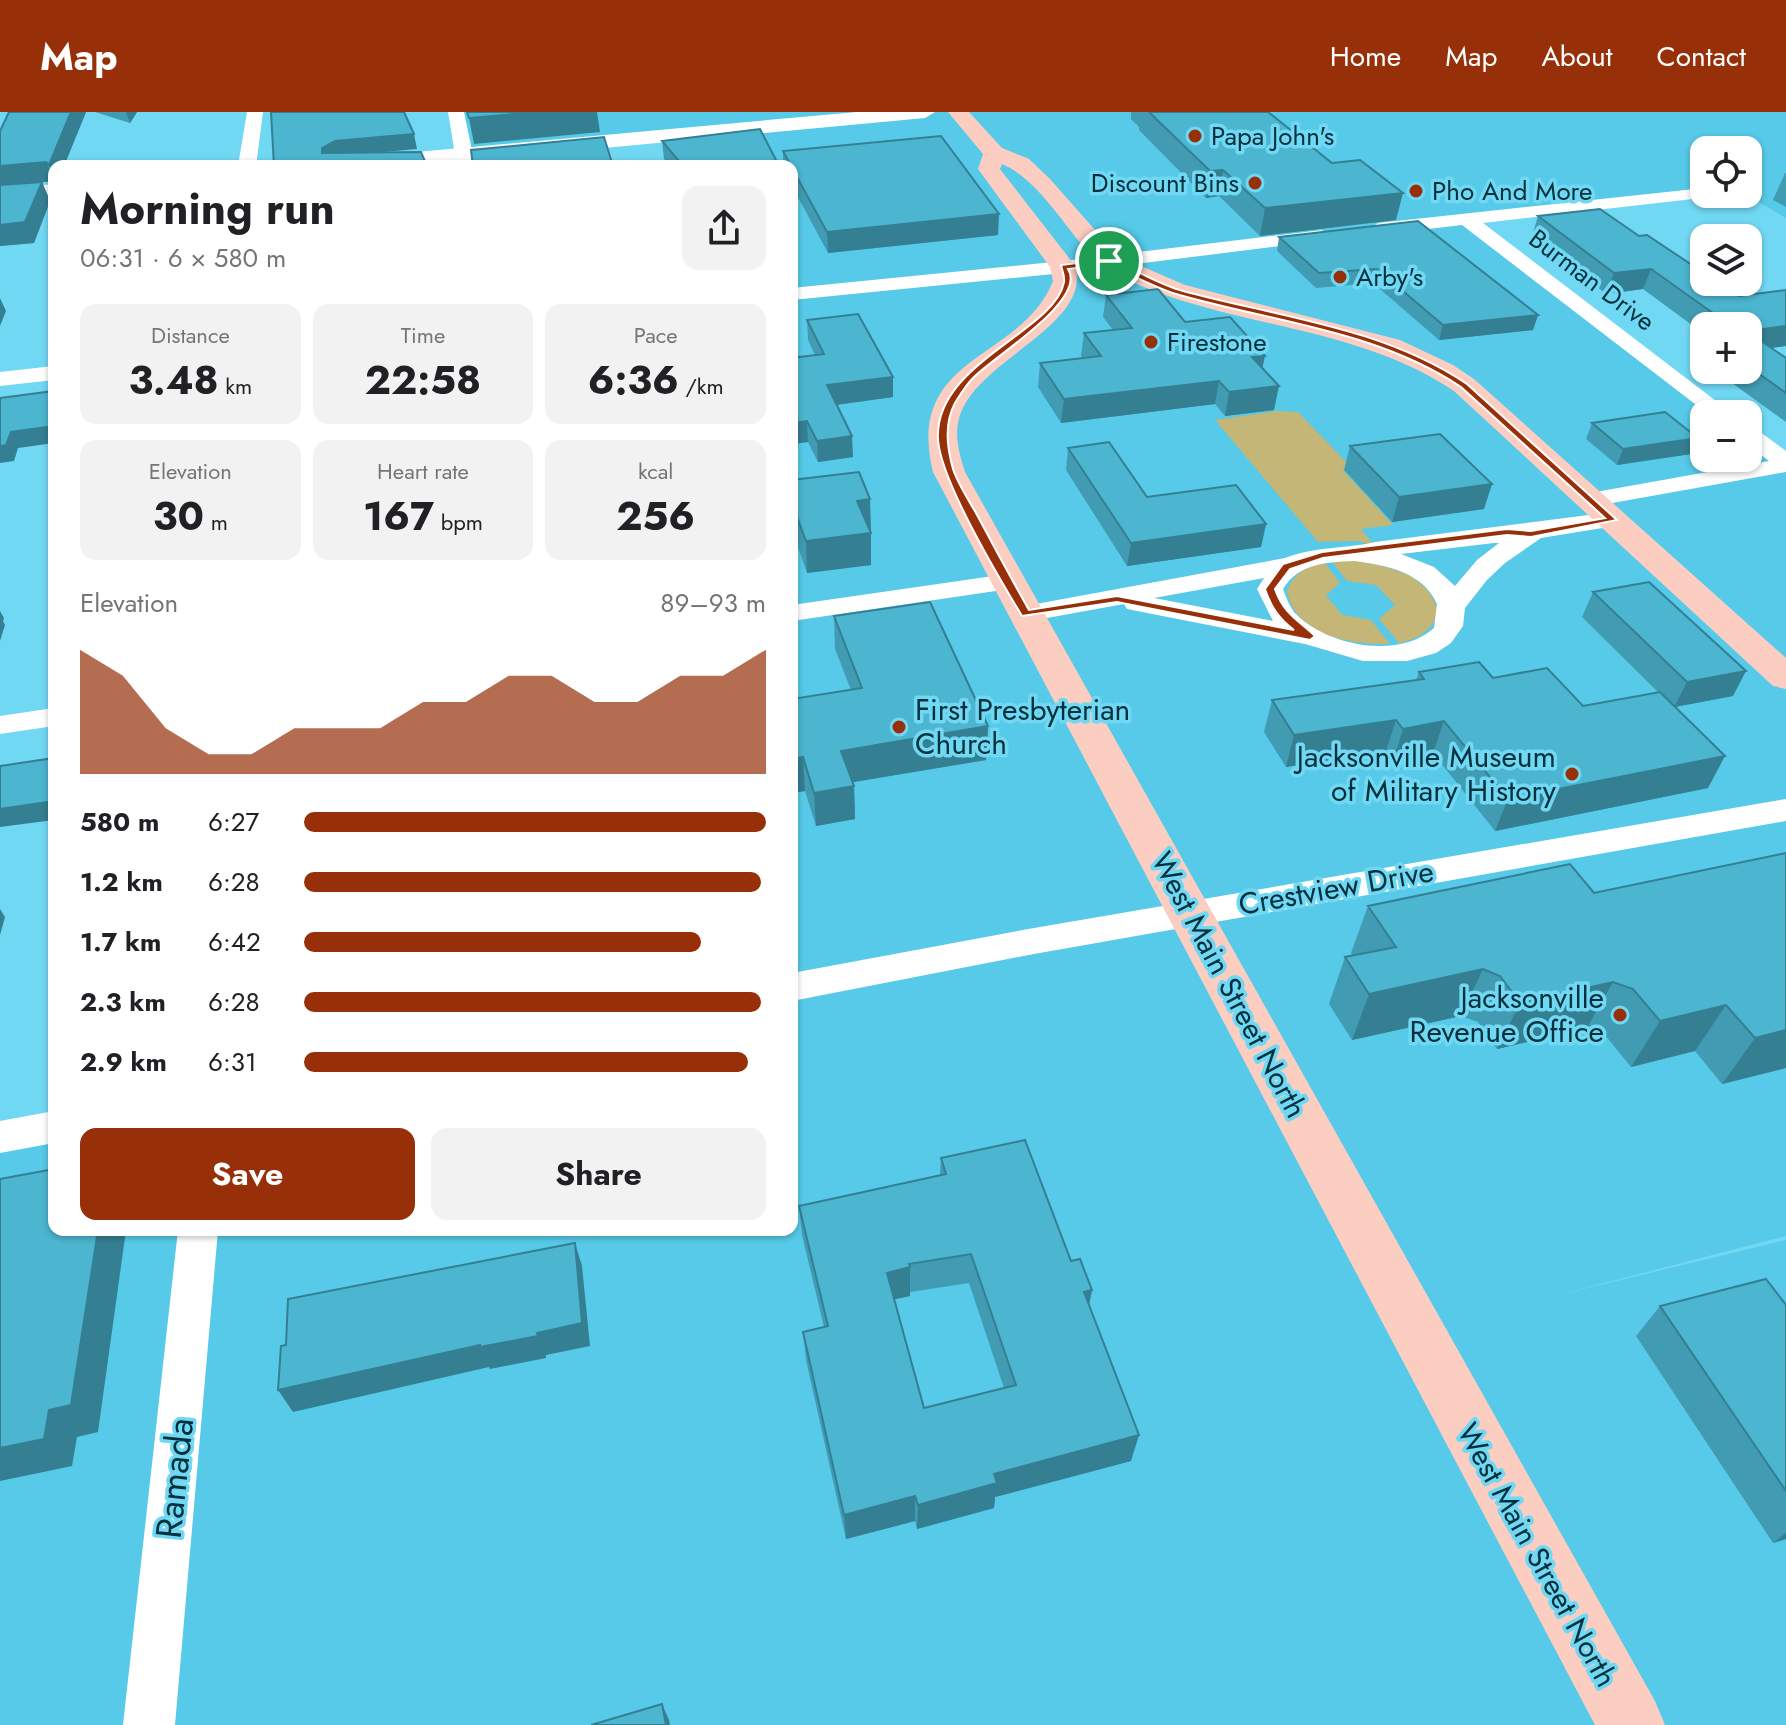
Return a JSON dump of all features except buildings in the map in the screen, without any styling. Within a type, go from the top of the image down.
[{"type":"main road","points":[[958,112],[994,153],[1021,164],[1031,173],[1082,226],[1091,243],[1109,261],[1176,291],[1364,338],[1416,358],[1464,385],[1786,678]]},
{"type":"main road","points":[[994,153],[989,169],[1063,267]]},
{"type":"main road","name":"West Main Street North","points":[[1063,267],[1068,275],[1068,286],[1061,298],[969,377],[950,405],[943,423],[942,440],[949,472],[1631,1725]]},
{"type":"street","points":[[248,160],[255,112]]},
{"type":"street","points":[[456,112],[464,155]]},
{"type":"street","points":[[407,160],[925,112]]},
{"type":"street","points":[[0,196],[48,192]]},
{"type":"street","points":[[798,293],[1063,267],[1690,195]]},
{"type":"street","name":"Burman Drive","points":[[1467,220],[1704,400]]},
{"type":"street","points":[[0,379],[48,374]]},
{"type":"street","points":[[1762,445],[1786,464]]},
{"type":"street","points":[[1452,608],[1480,569],[1500,551],[1531,534],[1601,510],[1786,464]]},
{"type":"street","points":[[1117,599],[1286,566],[1322,555],[1507,532],[1531,534]]},
{"type":"street","points":[[798,613],[1016,598],[1117,599],[1310,636],[1342,649],[1380,655],[1404,653],[1427,646],[1441,637],[1452,623],[1452,608],[1445,589],[1427,575],[1392,560],[1354,553]]},
{"type":"street","points":[[1286,566],[1270,589],[1275,605],[1286,620],[1310,636]]},
{"type":"street","points":[[0,725],[48,718]]},
{"type":"street","name":"Crestview Drive","points":[[798,986],[1786,810]]},
{"type":"street","points":[[0,1137],[48,1128]]},
{"type":"street","name":"Ramada","points":[[149,1725],[197,1236]]},
{"type":"shaded area","points":[[456,112],[1786,112],[1786,218],[1762,204],[1762,136],[1690,136],[1690,195],[1468,219],[1704,400],[1690,400],[1690,472],[1762,472],[1762,444],[1786,462],[1786,1236],[1554,1296],[1786,1240],[1786,1725],[0,1725],[0,1137],[48,1128],[48,1236],[798,1236],[798,160],[704,160],[692,134],[464,155]]},
{"type":"shaded area","points":[[1277,411],[1298,412],[1351,467],[1342,469],[1393,525],[1361,529],[1374,545],[1356,541],[1318,542],[1215,420]]},
{"type":"shaded area","points":[[1346,559],[1388,567],[1424,586],[1438,611],[1428,629],[1399,643],[1379,619],[1395,605],[1376,585],[1347,581],[1331,560]]},
{"type":"shaded area","points":[[1324,562],[1340,583],[1326,595],[1342,615],[1371,620],[1390,644],[1343,640],[1313,628],[1301,618],[1292,606],[1287,591],[1301,572]]},
{"type":"place","name":"Papa John's","points":[[1195,136]]},
{"type":"place","name":"Discount Bins","points":[[1255,183]]},
{"type":"place","name":"Pho And More","points":[[1416,191]]},
{"type":"place","name":"Arby's","points":[[1340,277]]},
{"type":"place","name":"Firestone","points":[[1151,342]]},
{"type":"place","name":"First Presbyterian Church","points":[[899,727]]},
{"type":"place","name":"Jacksonville Museum of Military History","points":[[1572,774]]},
{"type":"place","name":"Jacksonville Revenue Office","points":[[1620,1015]]},
{"type":"route","points":[[1109,261],[1157,285],[1202,299],[1364,338],[1390,346],[1443,371],[1464,385],[1612,520],[1531,534],[1507,532],[1322,555],[1286,566],[1270,589],[1275,605],[1286,620],[1310,636],[1260,629],[1117,599],[1025,614],[949,472],[942,440],[943,423],[950,405],[969,377],[1061,298],[1068,286],[1068,275],[1063,267],[1109,261]]}]
